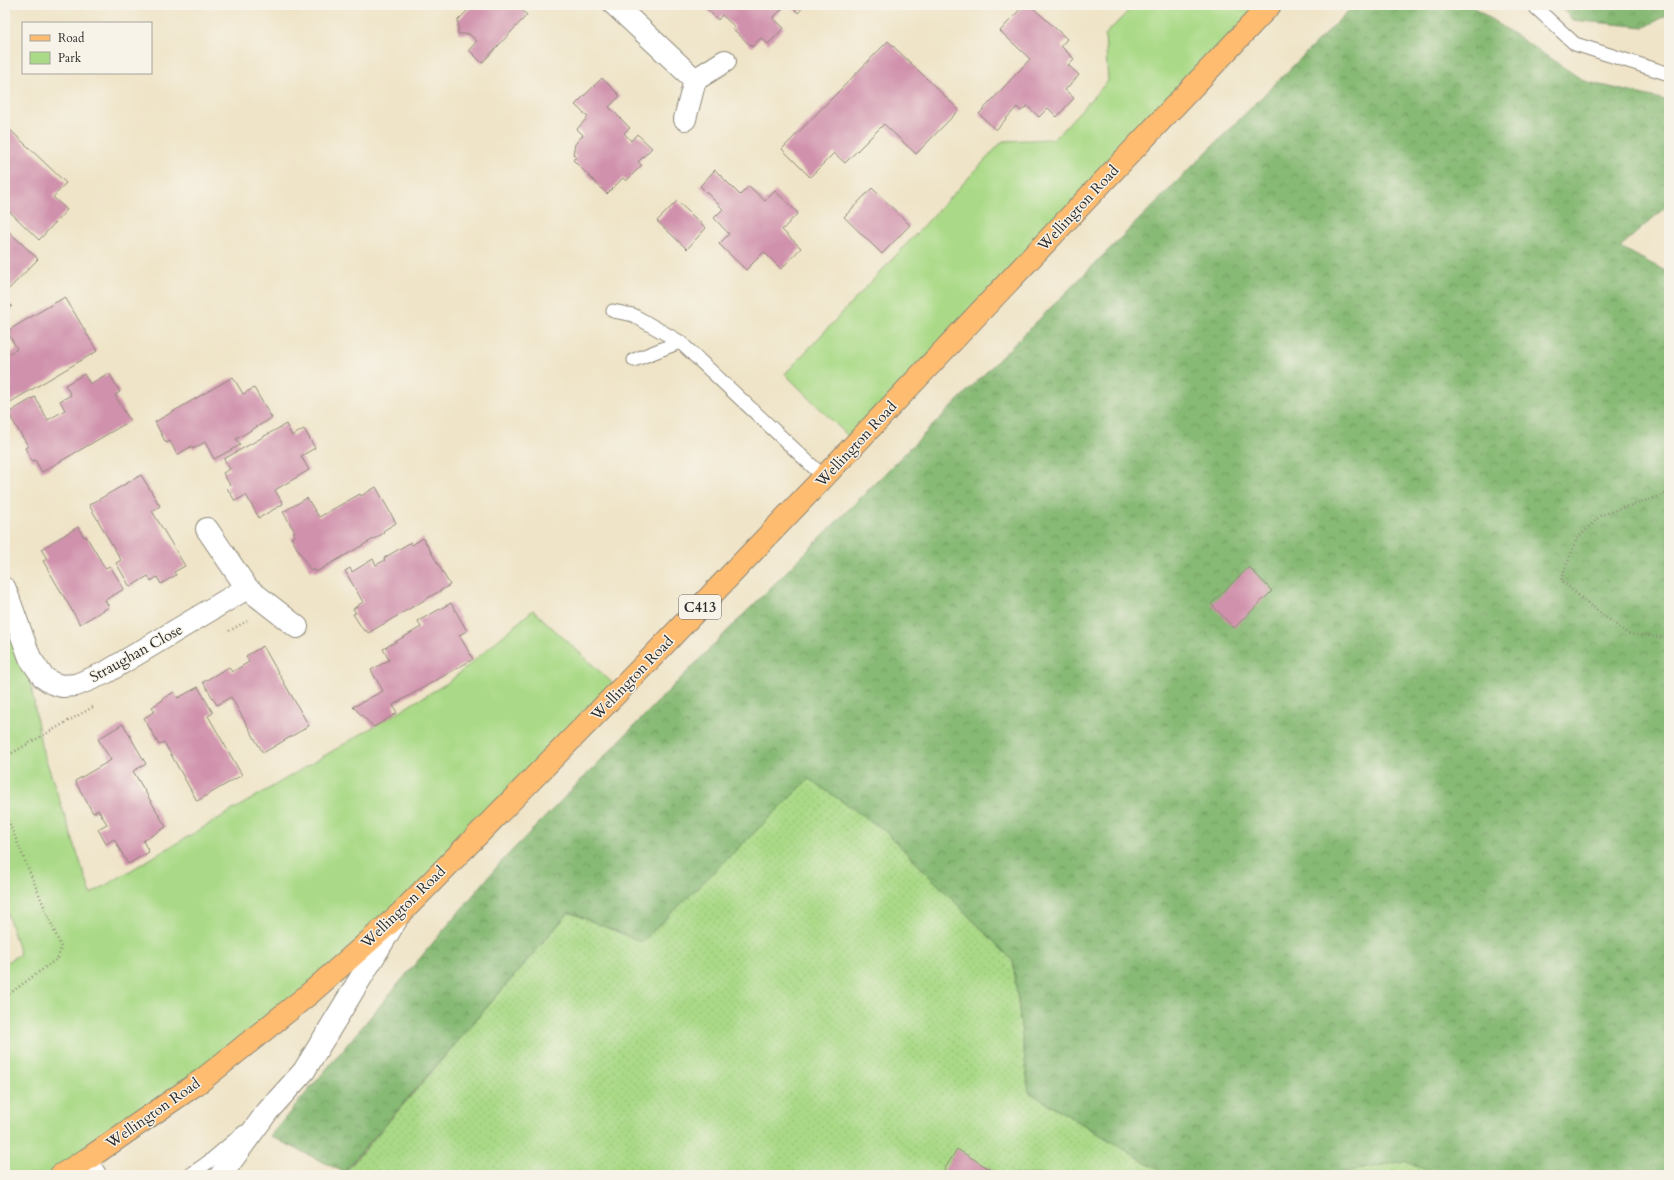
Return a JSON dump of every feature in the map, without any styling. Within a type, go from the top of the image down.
[{"type":"main road","name":"Wellington Road","points":[[61,1175],[90,1167],[308,995],[400,913],[654,655],[824,478],[1270,5]]},
{"type":"street","points":[[615,5],[695,80]]},
{"type":"street","points":[[685,118],[695,80],[725,61]]},
{"type":"street","points":[[207,529],[247,588],[297,627]]},
{"type":"street","name":"Straughan Close","points":[[5,589],[30,658],[43,677],[52,683],[62,686],[76,685],[105,673],[247,588]]},
{"type":"street","points":[[221,1175],[267,1112],[304,1071],[400,913]]},
{"type":"lane","points":[[1533,5],[1575,44],[1666,73],[1669,71]]},
{"type":"lane","points":[[613,311],[632,315],[680,342],[824,478]]},
{"type":"lane","points":[[634,360],[680,342]]},
{"type":"lane","points":[[190,1175],[211,1160],[267,1112]]},
{"type":"path","points":[[1669,493],[1601,515],[1576,540],[1561,580],[1585,601],[1628,634],[1669,638]]},
{"type":"path","points":[[5,813],[61,947],[58,958],[5,997]]},
{"type":"green space","points":[[1134,5],[1269,5],[854,442],[785,374],[1003,141],[1054,139],[1108,81],[1105,35]]},
{"type":"green space","points":[[1354,5],[1470,5],[1584,81],[1669,101],[1669,204],[1620,247],[1669,273],[1669,1175],[1439,1175],[1404,1161],[1328,1175],[1167,1175],[1029,1092],[1013,961],[884,830],[809,779],[642,942],[569,912],[344,1172],[270,1136],[502,861],[736,622]]},
{"type":"green space","points":[[1561,5],[1669,5],[1669,14],[1645,27],[1572,20]]},
{"type":"green space","points":[[5,589],[25,648],[41,745],[91,894],[449,682],[533,610],[620,690],[308,995],[61,1175],[5,1175],[5,963],[20,954],[5,906]]},
{"type":"green space","points":[[809,778],[884,830],[1013,961],[1029,1092],[1167,1175],[343,1175],[569,912],[642,941]]},
{"type":"green space","points":[[1404,1161],[1439,1175],[1328,1175]]},
{"type":"building","points":[[473,5],[516,5],[527,15],[482,63],[469,50],[477,41],[469,34],[458,34],[458,20]]},
{"type":"building","points":[[703,5],[786,5],[773,18],[784,28],[768,44],[761,38],[752,47],[733,29],[735,27],[722,15],[718,20]]},
{"type":"building","points":[[790,5],[805,5],[798,13]]},
{"type":"building","points":[[1024,5],[1030,5],[1067,39],[1061,46],[1074,59],[1068,65],[1079,75],[1065,90],[1074,98],[1057,117],[1048,108],[1039,117],[1027,106],[1021,111],[1017,107],[996,130],[979,114],[1030,59],[1000,31]]},
{"type":"building","points":[[888,41],[959,110],[916,154],[884,124],[845,163],[834,153],[810,177],[782,149]]},
{"type":"building","points":[[602,78],[620,96],[609,107],[630,128],[624,133],[631,141],[637,134],[652,148],[638,162],[642,165],[626,181],[623,178],[607,194],[573,160],[576,157],[573,154],[575,144],[583,135],[577,129],[588,117],[575,105]]},
{"type":"building","points":[[5,125],[66,183],[53,197],[67,210],[39,240],[5,207]]},
{"type":"building","points":[[715,170],[740,195],[749,186],[765,201],[775,191],[798,213],[782,230],[801,248],[781,269],[764,252],[746,270],[719,244],[729,234],[714,218],[723,209],[700,186]]},
{"type":"building","points":[[872,188],[910,225],[882,254],[844,217]]},
{"type":"building","points":[[677,201],[706,228],[687,249],[657,221]]},
{"type":"building","points":[[5,228],[38,259],[5,293]]},
{"type":"building","points":[[65,297],[97,351],[7,404],[5,401],[5,356],[17,349],[7,331]]},
{"type":"building","points":[[5,299],[12,306],[5,313]]},
{"type":"building","points":[[109,373],[120,392],[115,395],[130,421],[42,472],[35,460],[32,461],[25,448],[28,446],[8,413],[35,397],[48,420],[65,410],[60,401],[71,395],[65,385],[84,374],[90,384]]},
{"type":"building","points":[[233,377],[243,394],[254,388],[272,418],[236,439],[240,445],[214,459],[205,442],[193,449],[192,446],[177,455],[170,441],[166,443],[155,422]]},
{"type":"building","points":[[286,424],[292,436],[304,429],[315,448],[301,456],[309,470],[275,490],[283,504],[259,518],[246,495],[235,501],[227,488],[230,485],[223,473],[230,469],[224,459]]},
{"type":"building","points":[[141,475],[160,506],[152,511],[185,566],[174,572],[176,575],[161,584],[157,577],[151,581],[148,576],[130,587],[116,563],[121,560],[89,505]]},
{"type":"building","points":[[376,487],[396,523],[383,531],[384,533],[316,572],[314,569],[311,571],[291,538],[295,536],[293,533],[295,532],[283,512],[307,498],[319,517],[360,494],[361,496]]},
{"type":"building","points":[[78,527],[84,537],[86,536],[105,568],[110,566],[124,589],[105,600],[109,607],[80,624],[43,561],[47,559],[41,549]]},
{"type":"building","points":[[423,538],[450,585],[368,633],[366,630],[364,631],[353,614],[356,613],[353,609],[363,602],[345,571],[350,568],[352,572],[373,559],[376,565],[385,560],[384,558],[411,542],[412,545]]},
{"type":"building","points":[[1249,567],[1272,591],[1234,628],[1211,604]]},
{"type":"building","points":[[451,603],[467,631],[459,635],[473,659],[393,705],[397,713],[374,727],[353,707],[383,691],[371,670],[389,660],[383,649],[421,627],[418,621]]},
{"type":"building","points":[[263,646],[309,726],[263,753],[231,697],[217,705],[203,682],[229,667],[232,672],[249,662],[246,656]]},
{"type":"building","points":[[198,687],[213,713],[208,716],[242,775],[197,801],[164,742],[159,745],[144,718],[155,711],[152,707],[174,692],[178,698]]},
{"type":"building","points":[[123,724],[146,764],[133,771],[166,827],[143,841],[149,852],[128,864],[114,839],[106,844],[98,829],[107,824],[98,810],[93,813],[75,781],[111,760],[98,739]]},
{"type":"building","points":[[957,1149],[999,1175],[951,1175],[944,1170]]}]
